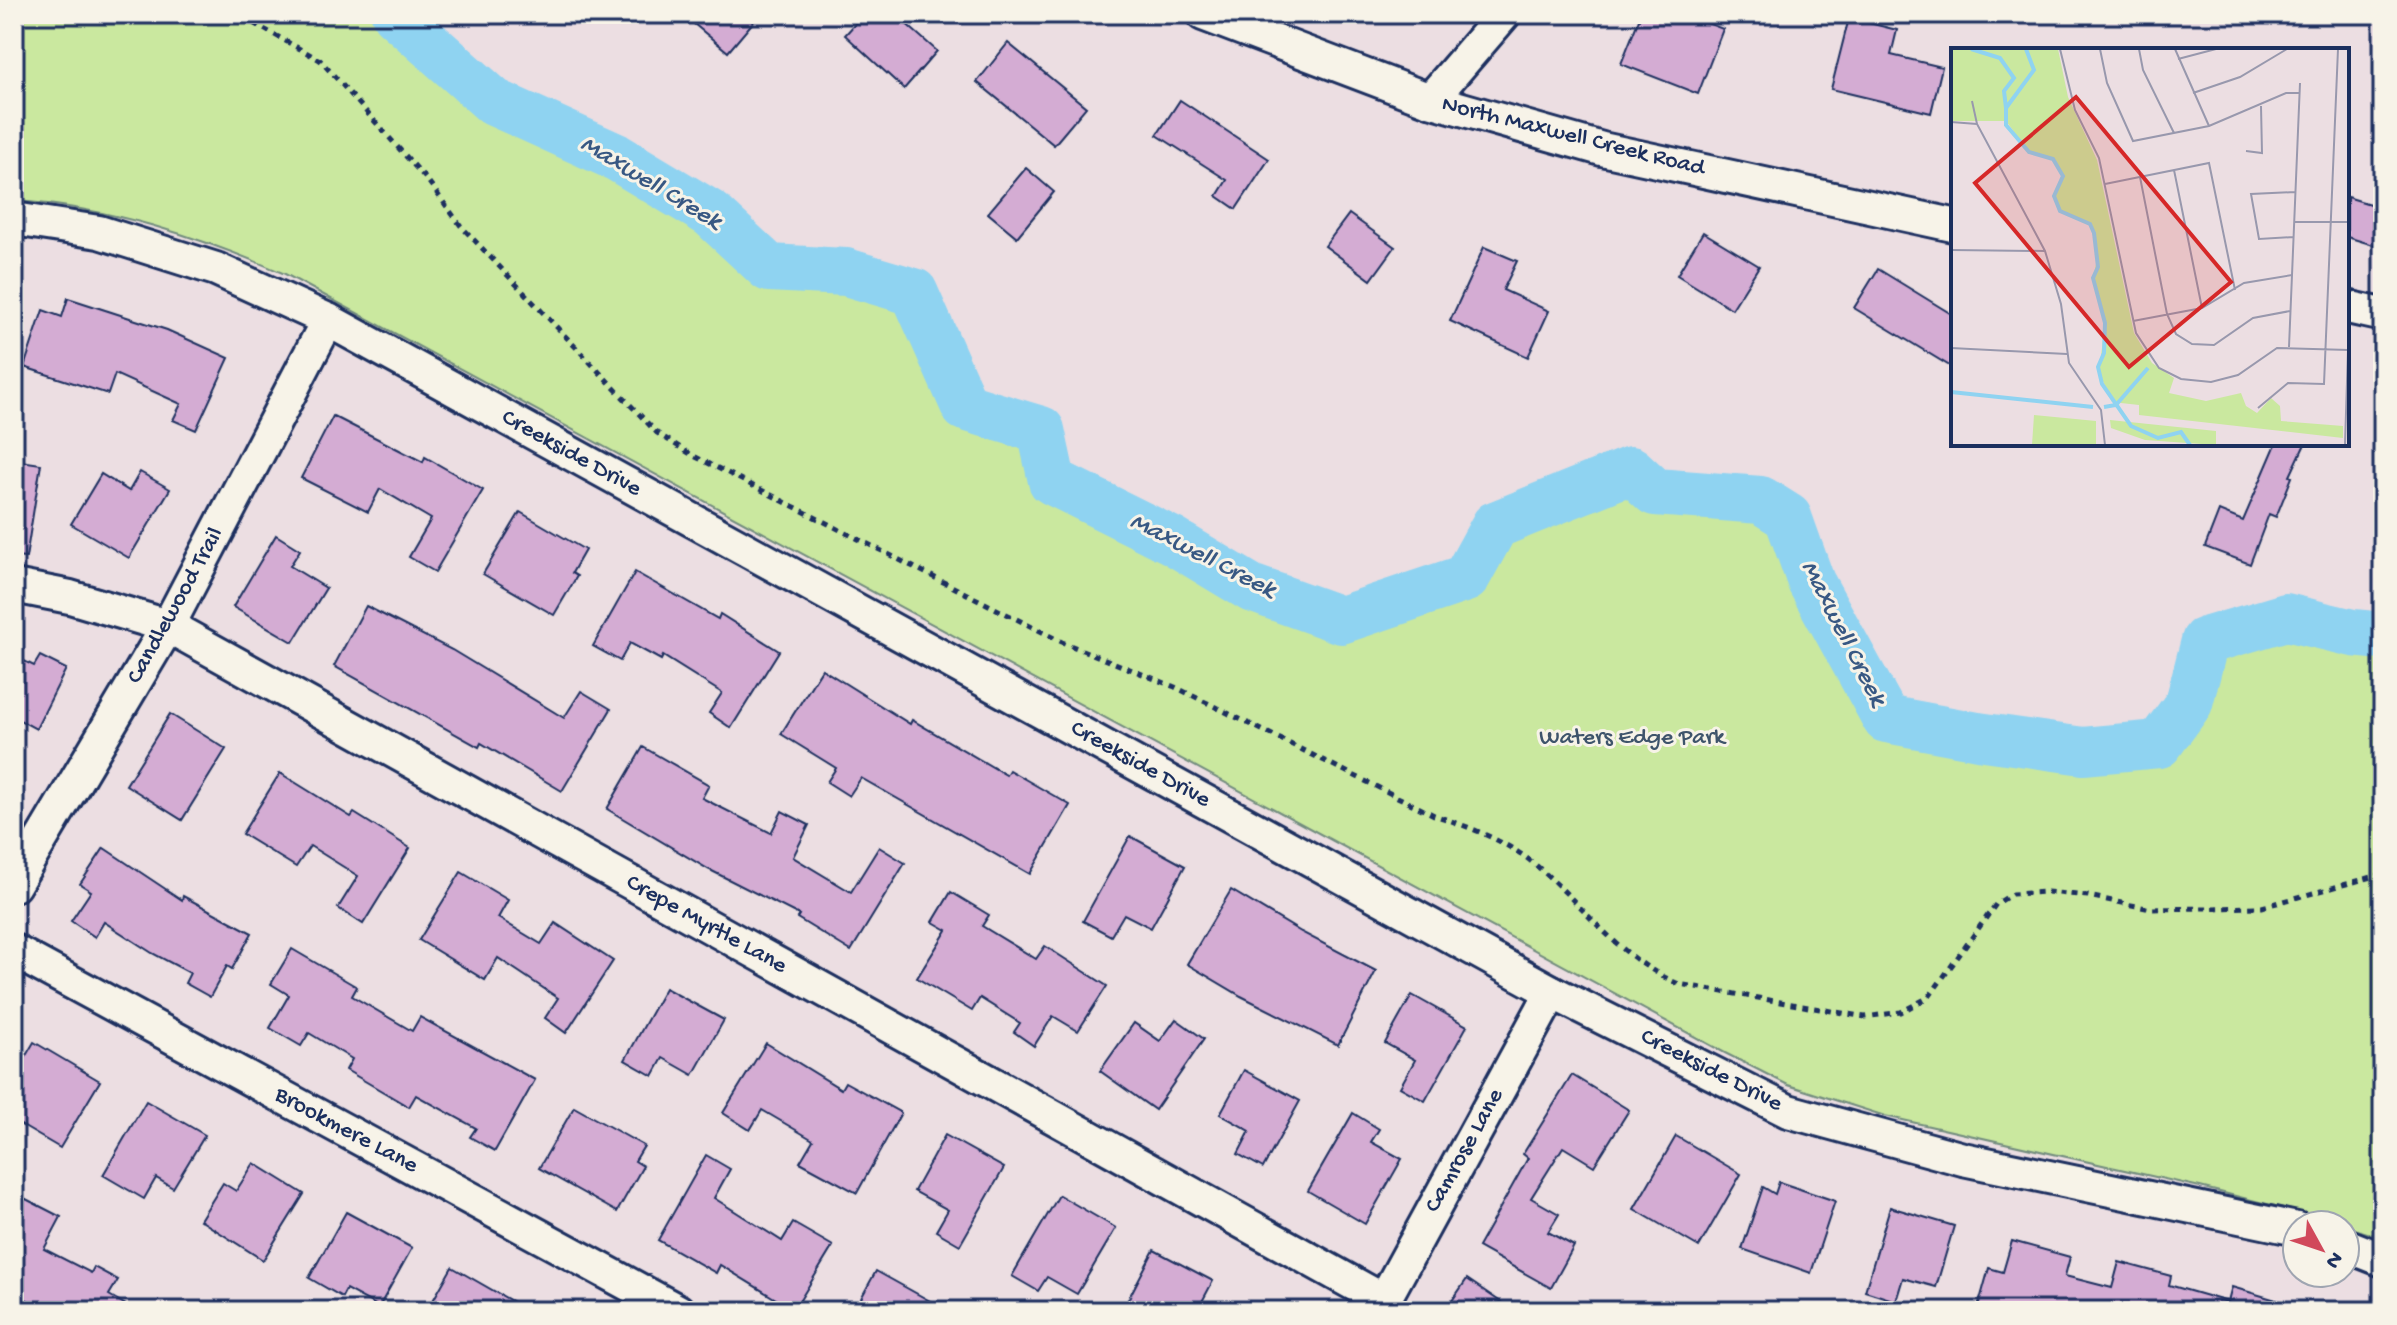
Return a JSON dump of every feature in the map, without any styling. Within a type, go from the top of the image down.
[{"type":"street","name":"North Maxwell Creek Road","points":[[1203,14],[1430,100],[1602,149],[1951,225]]},
{"type":"street","points":[[1430,100],[1504,14]]},
{"type":"street","name":"Creekside Drive","points":[[14,219],[99,232],[202,264],[328,320],[1552,992],[1788,1111],[1963,1159],[2281,1226]]},
{"type":"street","points":[[2349,307],[2383,315]]},
{"type":"street","name":"Candlewood Trail","points":[[14,885],[168,626],[328,320]]},
{"type":"street","name":"Crepe Myrtle Lane","points":[[14,586],[70,597],[168,626],[1380,1306]]},
{"type":"street","name":"Brookmere Lane","points":[[14,951],[678,1311]]},
{"type":"street","name":"Camrose Lane","points":[[1380,1306],[1552,992]]},
{"type":"street","points":[[2361,1251],[2383,1260]]},
{"type":"path","points":[[246,14],[253,23],[320,60],[428,181],[461,226],[657,433],[692,455],[1050,636],[1175,687],[1434,815],[1480,831],[1536,865],[1627,955],[1655,974],[1679,984],[1865,1017],[1901,1012],[1929,997],[1996,904],[2012,894],[2047,892],[2088,896],[2151,909],[2262,907],[2383,874]]},
{"type":"green space","name":"Waters Edge Park","points":[[14,14],[394,14],[494,102],[616,157],[711,214],[769,267],[846,272],[914,292],[965,406],[1041,430],[1052,481],[1173,541],[1251,588],[1341,620],[1466,578],[1495,525],[1631,470],[1655,492],[1761,500],[1788,517],[1811,582],[1886,719],[2082,751],[2158,744],[2189,703],[2205,641],[2286,617],[2353,633],[2383,636],[2383,1238],[2361,1231],[2361,1209],[2287,1209],[1885,1116],[1788,1085],[285,274],[219,247],[119,217],[14,201]]},
{"type":"building","points":[[682,14],[760,14],[728,52]]},
{"type":"building","points":[[864,14],[895,14],[937,51],[904,89],[845,35]]},
{"type":"building","points":[[1641,14],[1684,14],[1723,29],[1698,94],[1621,64]]},
{"type":"building","points":[[1849,18],[1897,30],[1891,55],[1942,67],[1931,113],[1831,89]]},
{"type":"building","points":[[1008,43],[1086,107],[1054,145],[977,82]]},
{"type":"building","points":[[1180,100],[1269,159],[1236,209],[1217,196],[1227,180],[1157,135]]},
{"type":"building","points":[[1026,168],[1054,192],[1017,237],[988,213]]},
{"type":"building","points":[[2349,198],[2383,208],[2383,248],[2349,238]]},
{"type":"building","points":[[1349,214],[1395,247],[1371,280],[1325,246]]},
{"type":"building","points":[[1703,232],[1759,266],[1732,309],[1677,275]]},
{"type":"building","points":[[1484,247],[1517,261],[1503,290],[1549,311],[1528,357],[1450,321]]},
{"type":"building","points":[[1878,269],[1951,314],[1951,367],[1854,308]]},
{"type":"building","points":[[68,298],[167,330],[229,358],[196,430],[173,420],[181,404],[115,374],[108,394],[24,367],[43,310],[62,317]]},
{"type":"building","points":[[333,416],[423,462],[425,457],[483,490],[435,572],[409,557],[431,519],[380,489],[368,512],[301,478]]},
{"type":"building","points":[[2275,446],[2304,446],[2276,517],[2269,514],[2250,564],[2205,547],[2219,511],[2243,521]]},
{"type":"building","points":[[14,460],[41,464],[26,558],[14,557]]},
{"type":"building","points":[[140,472],[170,489],[129,558],[71,524],[101,474],[129,491]]},
{"type":"building","points":[[520,512],[585,550],[572,573],[577,576],[554,615],[483,574]]},
{"type":"building","points":[[276,535],[300,550],[290,566],[326,588],[293,642],[233,607]]},
{"type":"building","points":[[635,572],[718,619],[720,614],[779,651],[731,728],[709,713],[722,693],[663,656],[661,660],[630,643],[620,661],[593,646]]},
{"type":"building","points":[[366,606],[452,650],[564,718],[581,691],[611,709],[562,791],[481,743],[479,747],[334,666]]},
{"type":"building","points":[[14,656],[34,666],[40,656],[66,669],[36,729],[14,717]]},
{"type":"building","points":[[822,669],[910,724],[912,720],[1006,775],[1009,770],[1070,805],[1030,874],[861,778],[849,796],[827,782],[836,768],[781,734]]},
{"type":"building","points":[[170,714],[226,749],[182,820],[126,785]]},
{"type":"building","points":[[643,747],[709,785],[702,798],[771,833],[782,811],[809,825],[793,857],[851,892],[879,847],[905,863],[851,951],[797,918],[799,915],[708,869],[607,809]]},
{"type":"building","points":[[280,773],[351,817],[354,813],[410,848],[363,924],[338,908],[358,876],[310,846],[296,867],[242,834]]},
{"type":"building","points":[[1130,836],[1185,866],[1151,928],[1124,914],[1111,936],[1083,921]]},
{"type":"building","points":[[104,848],[182,900],[183,896],[252,933],[232,969],[227,966],[210,997],[185,983],[190,973],[104,922],[95,937],[71,921],[91,891],[80,884]]},
{"type":"building","points":[[461,872],[508,900],[498,918],[541,944],[555,923],[613,961],[566,1033],[545,1018],[558,998],[498,958],[485,980],[419,940]]},
{"type":"building","points":[[1231,890],[1301,932],[1376,971],[1338,1045],[1241,996],[1187,964]]},
{"type":"building","points":[[951,892],[989,915],[982,926],[1036,959],[1045,946],[1107,986],[1078,1031],[1053,1016],[1034,1046],[1014,1032],[1020,1023],[980,998],[972,1011],[917,978],[947,930],[933,922]]},
{"type":"building","points":[[292,949],[357,987],[352,996],[412,1031],[420,1017],[535,1080],[495,1151],[470,1137],[476,1128],[416,1095],[409,1107],[346,1070],[352,1059],[309,1033],[301,1046],[270,1028],[289,995],[271,984]]},
{"type":"building","points":[[665,988],[724,1020],[693,1075],[663,1058],[653,1076],[625,1060]]},
{"type":"building","points":[[1412,995],[1467,1026],[1425,1101],[1400,1087],[1415,1060],[1385,1043]]},
{"type":"building","points":[[1176,1019],[1204,1039],[1155,1110],[1100,1071],[1134,1023],[1160,1041]]},
{"type":"building","points":[[34,1042],[100,1081],[60,1148],[14,1121],[14,1076]]},
{"type":"building","points":[[766,1043],[841,1089],[845,1082],[901,1113],[857,1193],[800,1162],[813,1140],[762,1110],[750,1130],[723,1113]]},
{"type":"building","points":[[1244,1070],[1300,1101],[1263,1168],[1238,1154],[1250,1131],[1220,1114]]},
{"type":"building","points":[[1572,1075],[1629,1110],[1594,1166],[1563,1147],[1531,1198],[1559,1214],[1548,1232],[1574,1246],[1551,1288],[1478,1247],[1528,1158],[1523,1154]]},
{"type":"building","points":[[146,1101],[205,1135],[173,1188],[156,1178],[144,1199],[103,1175]]},
{"type":"building","points":[[574,1107],[644,1146],[635,1161],[643,1166],[617,1212],[539,1168]]},
{"type":"building","points":[[1353,1113],[1379,1129],[1371,1142],[1402,1159],[1365,1224],[1308,1191]]},
{"type":"building","points":[[945,1135],[1004,1168],[960,1245],[936,1231],[948,1210],[914,1191]]},
{"type":"building","points":[[1676,1136],[1741,1174],[1699,1247],[1634,1209]]},
{"type":"building","points":[[706,1155],[730,1169],[714,1198],[782,1241],[793,1223],[833,1246],[794,1310],[720,1265],[716,1273],[658,1240]]},
{"type":"building","points":[[254,1163],[304,1194],[263,1260],[200,1220],[223,1183],[236,1191]]},
{"type":"building","points":[[1779,1182],[1835,1201],[1811,1273],[1742,1249],[1763,1187],[1775,1194]]},
{"type":"building","points":[[1059,1195],[1116,1228],[1077,1294],[1047,1277],[1038,1291],[1012,1276]]},
{"type":"building","points":[[22,1197],[61,1217],[44,1249],[91,1273],[94,1267],[118,1280],[109,1295],[136,1311],[47,1311],[14,1293],[14,1212]]},
{"type":"building","points":[[1890,1207],[1954,1226],[1936,1287],[1903,1278],[1896,1301],[1865,1291]]},
{"type":"building","points":[[346,1212],[412,1248],[379,1307],[346,1289],[342,1297],[309,1278]]},
{"type":"building","points":[[2012,1241],[2070,1257],[2065,1276],[2112,1288],[2119,1262],[2171,1276],[2169,1285],[2228,1302],[2232,1287],[2293,1305],[2292,1311],[1977,1311],[1989,1268],[2003,1272]]},
{"type":"building","points":[[1154,1250],[1213,1281],[1197,1311],[1122,1311]]},
{"type":"building","points":[[452,1267],[529,1311],[427,1311]]},
{"type":"building","points":[[876,1271],[948,1311],[854,1311]]},
{"type":"building","points":[[1467,1279],[1514,1311],[1445,1311]]},
{"type":"waterway","name":"Maxwell Creek","points":[[395,14],[494,102],[616,157],[711,214],[769,268],[846,272],[914,292],[965,407],[1041,430],[1052,481],[1173,541],[1251,588],[1341,620],[1466,578],[1495,525],[1631,470],[1655,492],[1761,500],[1788,517],[1811,582],[1886,719],[2083,751],[2159,744],[2189,703],[2205,641],[2286,617],[2353,633],[2383,636]]}]
